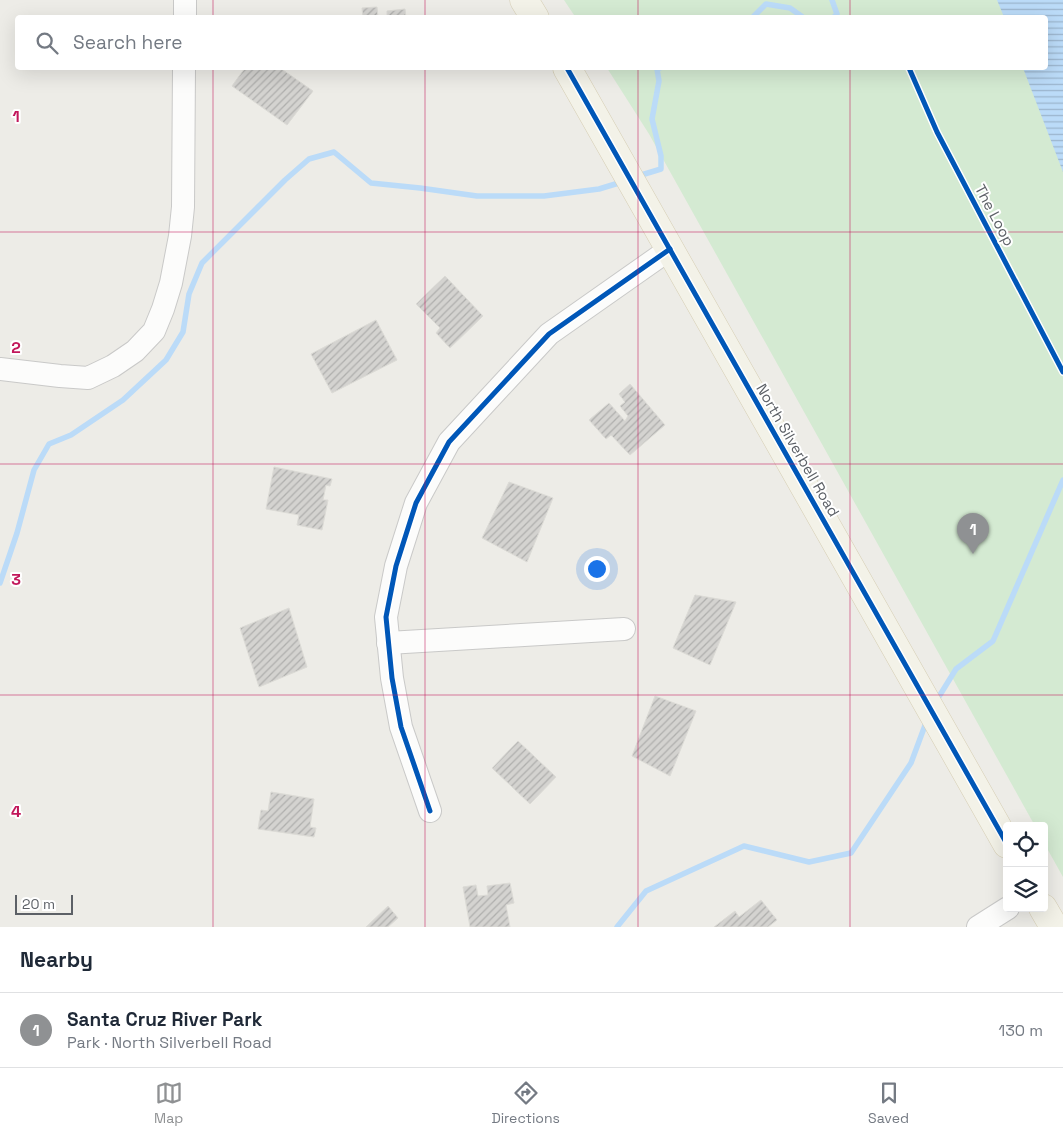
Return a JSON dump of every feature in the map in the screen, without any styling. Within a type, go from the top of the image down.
[{"type":"main road","points":[[524,0],[533,15]]},
{"type":"main road","name":"North Silverbell Road","points":[[568,70],[1003,837]]},
{"type":"main road","points":[[1045,912],[1054,927]]},
{"type":"street","points":[[185,0],[185,15]]},
{"type":"street","points":[[0,369],[88,378],[114,366],[135,351],[154,332],[171,283],[180,236],[183,207],[184,70]]},
{"type":"street","points":[[430,810],[401,727],[392,678],[386,617],[396,566],[416,503],[449,442],[549,334],[670,249]]},
{"type":"street","points":[[388,643],[624,629]]},
{"type":"street","points":[[978,927],[1003,911]]},
{"type":"green space","points":[[564,0],[1063,0],[1063,877],[1048,850],[1048,822],[1033,822],[649,134],[608,70],[1048,70],[1048,15],[574,15]]},
{"type":"water","points":[[997,0],[1063,0],[1063,172],[1024,70],[1048,70],[1048,15],[1003,15]]},
{"type":"building","points":[[377,7],[378,15],[363,15],[362,8]]},
{"type":"building","points":[[405,9],[406,15],[387,15],[387,11]]},
{"type":"building","points":[[244,70],[283,70],[313,91],[287,125],[232,86]]},
{"type":"building","points":[[445,276],[483,316],[450,348],[436,333],[440,328],[416,304]]},
{"type":"building","points":[[376,320],[397,360],[332,393],[311,354]]},
{"type":"building","points":[[630,384],[665,425],[630,455],[611,435],[606,439],[589,420],[609,403],[625,421],[628,416],[620,406],[625,402],[619,394]]},
{"type":"building","points":[[274,467],[332,479],[330,486],[326,485],[323,500],[328,500],[322,530],[297,525],[299,515],[266,509]]},
{"type":"building","points":[[509,482],[553,498],[527,562],[482,538]]},
{"type":"building","points":[[695,595],[736,602],[710,665],[673,648]]},
{"type":"building","points":[[289,608],[307,667],[259,687],[240,628]]},
{"type":"building","points":[[655,696],[696,711],[670,776],[632,756]]},
{"type":"building","points":[[518,741],[556,777],[530,804],[492,768]]},
{"type":"building","points":[[271,792],[314,799],[310,827],[316,828],[314,837],[258,829],[261,810],[268,811]]},
{"type":"building","points":[[510,883],[514,903],[506,905],[510,927],[470,927],[463,887],[476,885],[478,896],[488,895],[487,886]]},
{"type":"building","points":[[761,900],[777,920],[768,927],[714,927],[735,911],[739,917]]},
{"type":"building","points":[[388,906],[398,918],[388,927],[366,927]]},
{"type":"waterway","points":[[832,0],[836,15]]},
{"type":"waterway","points":[[755,15],[766,4],[790,8],[800,15]]},
{"type":"waterway","points":[[638,176],[661,169],[661,156],[652,119],[659,81],[657,70]]},
{"type":"waterway","points":[[0,583],[17,533],[34,470],[49,444],[71,435],[123,400],[166,360],[183,332],[189,294],[202,263],[285,180],[309,159],[334,152],[371,183],[477,196],[544,196],[599,189],[622,182]]},
{"type":"waterway","points":[[935,703],[956,669],[993,641],[1063,480]]},
{"type":"waterway","points":[[617,927],[646,891],[744,846],[809,862],[851,853],[911,763],[927,720]]},
{"type":"cycle path","points":[[568,70],[1003,837]]},
{"type":"cycle path","name":"The Loop","points":[[910,70],[937,132],[1063,372]]},
{"type":"cycle path","points":[[430,811],[401,727],[392,678],[386,617],[396,566],[416,503],[449,442],[549,334],[670,249]]},
{"type":"place","name":"Santa Cruz River Park","points":[[973,554]]}]
